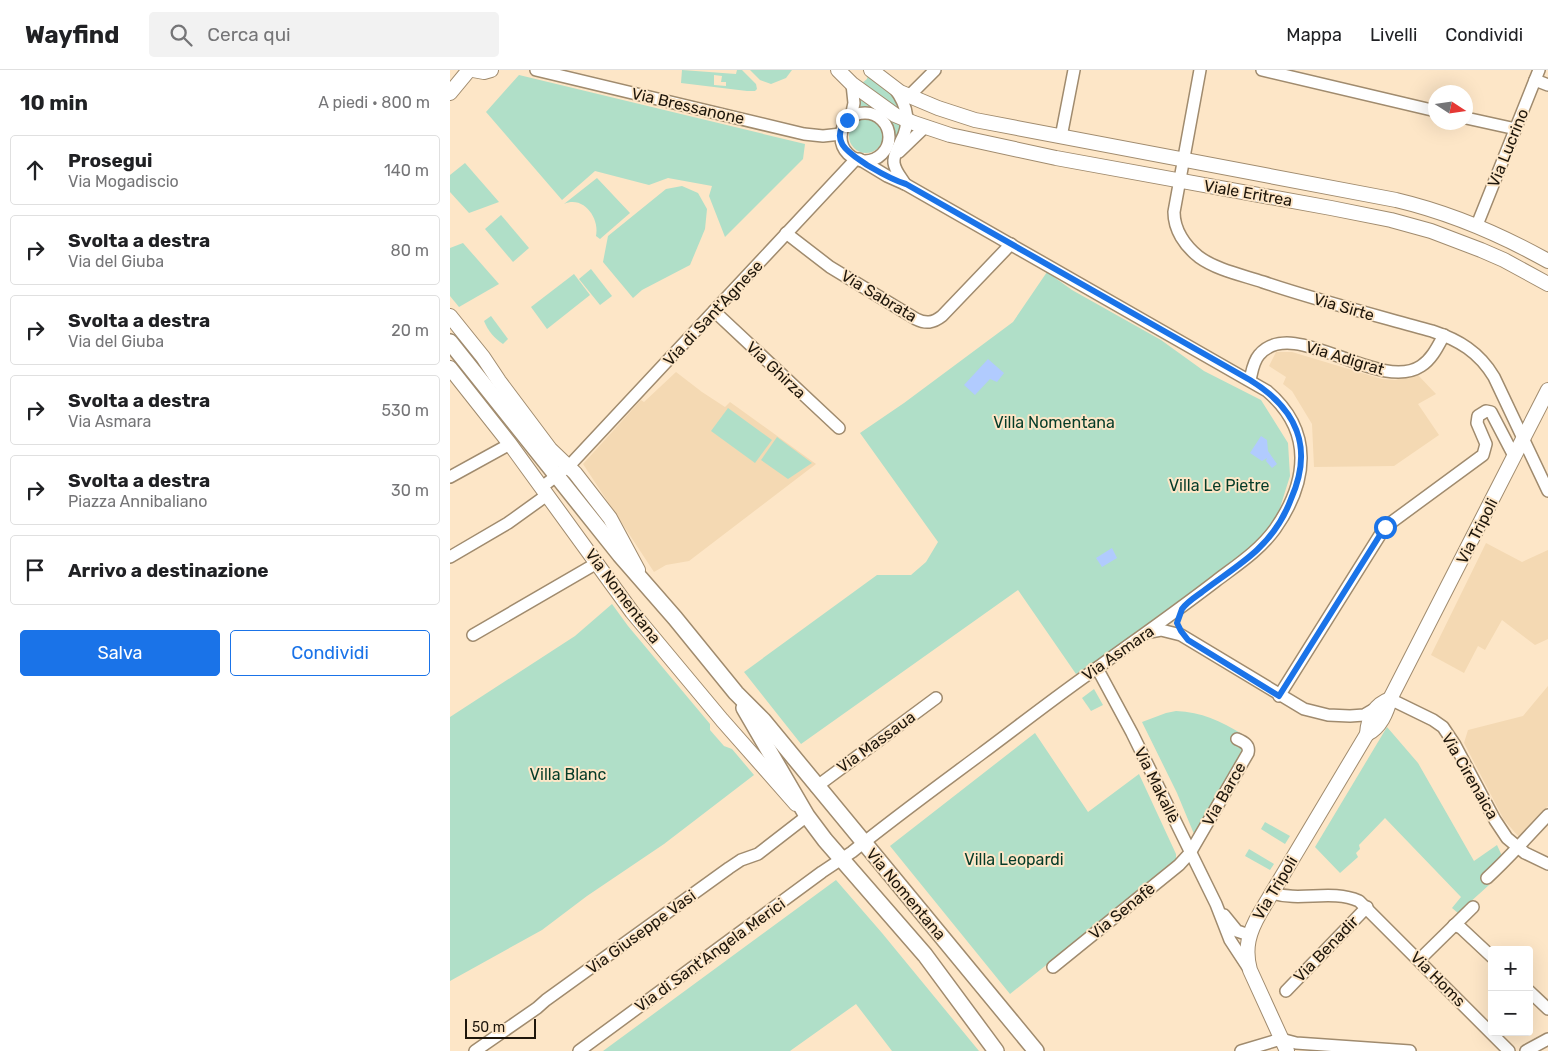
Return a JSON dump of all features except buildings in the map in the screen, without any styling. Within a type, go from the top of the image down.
[{"type":"main road","name":"Via Nomentana","points":[[450,342],[556,476],[736,693],[763,720],[816,787],[1036,1051]]},
{"type":"main road","name":"Via Nomentana","points":[[736,693],[806,816],[925,955],[996,1051]]},
{"type":"street","points":[[450,93],[469,70]]},
{"type":"street","points":[[473,70],[484,72],[491,70]]},
{"type":"street","name":"Via Bressanone","points":[[536,70],[804,134],[823,136],[841,134]]},
{"type":"street","name":"Viale Eritrea","points":[[838,70],[852,84],[888,110],[931,129],[968,140],[1011,149],[1331,208],[1431,231],[1497,256],[1548,284]]},
{"type":"street","name":"Viale Eritrea","points":[[871,70],[895,89],[909,96],[974,120],[1396,200],[1429,208],[1477,225],[1516,243],[1548,261]]},
{"type":"street","points":[[909,96],[935,70]]},
{"type":"street","points":[[1061,137],[1074,70]]},
{"type":"street","name":"Via Sirte","points":[[1200,70],[1174,212],[1176,226],[1187,246],[1205,261],[1238,274],[1294,293],[1444,335],[1466,346],[1487,366],[1548,491]]},
{"type":"street","points":[[1262,70],[1428,109]]},
{"type":"street","points":[[1537,75],[1548,85]]},
{"type":"street","name":"Via Lucrino","points":[[1477,225],[1537,75]]},
{"type":"street","points":[[851,117],[854,103],[852,84]]},
{"type":"street","points":[[895,89],[904,103],[907,120],[905,133],[894,155],[894,164],[896,172],[906,184]]},
{"type":"street","points":[[894,155],[888,144],[887,129],[880,118],[865,114],[851,117],[844,124],[841,134],[843,146],[858,159],[867,160],[878,156],[894,155],[931,129]]},
{"type":"street","points":[[1473,120],[1516,129]]},
{"type":"street","points":[[878,156],[888,144]]},
{"type":"street","name":"Via Asmara","points":[[842,860],[1253,553],[1265,541],[1287,508],[1299,478],[1302,455],[1295,425],[1287,413],[1274,398],[1250,380],[906,184],[887,176],[858,159]]},
{"type":"street","name":"Via di Sant'Agnese","points":[[450,556],[508,523],[544,491],[556,476],[569,466],[786,233],[858,159]]},
{"type":"street","name":"Via Sabrata","points":[[786,233],[830,267],[916,319],[927,322],[935,321],[942,316],[1011,244]]},
{"type":"street","name":"Via Ghirza","points":[[714,311],[839,428]]},
{"type":"street","name":"Via Nomentana","points":[[450,316],[483,357],[498,381],[550,449],[569,466],[610,518],[647,586]]},
{"type":"street","name":"Via Adigrat","points":[[1250,380],[1254,363],[1258,356],[1264,350],[1278,344],[1300,344],[1383,370],[1399,373],[1412,371],[1422,366],[1444,335]]},
{"type":"street","name":"Via Nomentana","points":[[450,368],[510,444],[632,612],[722,720],[806,816]]},
{"type":"street","name":"Via Tripoli","points":[[1367,734],[1372,732],[1381,721],[1390,699],[1548,390]]},
{"type":"street","points":[[1279,696],[1385,527],[1483,455],[1486,444],[1477,423],[1478,416],[1486,411],[1494,415],[1514,456]]},
{"type":"street","points":[[450,477],[510,444]]},
{"type":"street","points":[[565,520],[568,490],[581,481]]},
{"type":"street","points":[[473,635],[597,563]]},
{"type":"street","points":[[1185,605],[1179,614],[1177,623],[1188,640]]},
{"type":"street","points":[[1146,633],[1165,630],[1181,635],[1279,696],[1314,713],[1350,716],[1364,714],[1390,699]]},
{"type":"street","name":"Via Makallè","points":[[1097,668],[1132,733],[1216,904],[1234,947],[1250,970]]},
{"type":"street","name":"Via Massaua","points":[[816,787],[936,698]]},
{"type":"street","name":"Via Cirenaica","points":[[1390,699],[1433,720],[1445,730],[1495,820],[1516,848]]},
{"type":"street","name":"Via Tripoli","points":[[1284,1045],[1250,970],[1247,956],[1249,935],[1367,734],[1370,717],[1376,708]]},
{"type":"street","points":[[1350,716],[1360,722],[1367,734]]},
{"type":"street","points":[[722,720],[753,724]]},
{"type":"street","name":"Via Barce","points":[[1190,853],[1248,753],[1246,743],[1237,739]]},
{"type":"street","points":[[773,760],[776,782]]},
{"type":"street","points":[[1487,878],[1510,857],[1516,848],[1548,815]]},
{"type":"street","name":"Via Giuseppe Vasi","points":[[475,1051],[729,868],[741,860],[760,853],[806,816]]},
{"type":"street","points":[[1516,848],[1548,864]]},
{"type":"street","name":"Via Senafè","points":[[1053,967],[1179,865],[1190,853]]},
{"type":"street","name":"Via di Sant'Angela Merici","points":[[579,1051],[822,872],[842,860]]},
{"type":"street","name":"Via Homs","points":[[1272,893],[1287,897],[1320,895],[1341,896],[1357,900],[1488,1029]]},
{"type":"street","name":"Via Makallè","points":[[1216,904],[1237,931],[1249,935]]},
{"type":"street","points":[[1419,960],[1473,907]]},
{"type":"street","name":"Via Benadir","points":[[1286,991],[1367,908]]},
{"type":"street","points":[[1454,925],[1461,928],[1488,953]]},
{"type":"street","points":[[1533,995],[1548,1009]]},
{"type":"street","points":[[1493,1051],[1497,1045],[1494,1036]]},
{"type":"street","name":"Via Homs","points":[[1495,1036],[1509,1051]]},
{"type":"street","points":[[1526,1051],[1548,1039]]},
{"type":"street","points":[[1242,1051],[1296,1043],[1410,1051]]},
{"type":"street","points":[[1295,1051],[1302,1045],[1313,1044]]},
{"type":"shaded area","points":[[1276,352],[1292,352],[1382,379],[1395,380],[1417,374],[1436,394],[1418,404],[1439,435],[1394,466],[1314,467],[1312,424],[1292,391],[1283,384],[1286,377],[1269,366]]},
{"type":"shaded area","points":[[676,372],[725,407],[730,402],[816,464],[689,561],[666,565],[654,572],[583,464],[641,400],[644,402]]},
{"type":"shaded area","points":[[1486,543],[1522,562],[1548,550],[1548,639],[1535,645],[1502,620],[1485,650],[1478,646],[1464,673],[1431,655]]},
{"type":"shaded area","points":[[1548,686],[1548,806],[1519,837],[1504,820],[1464,743],[1468,730],[1523,716]]},
{"type":"green space","points":[[682,70],[736,74],[737,70],[742,70],[756,84],[757,89],[755,91],[747,91],[681,83]],"holes":[[[714,75],[722,76],[721,82],[726,82],[726,86],[714,85]]]},
{"type":"green space","points":[[750,70],[792,70],[786,78],[771,84],[760,80]]},
{"type":"green space","points":[[519,75],[805,144],[803,159],[725,237],[709,196],[712,186],[668,178],[649,185],[595,171],[562,200],[486,112]]},
{"type":"green space","points":[[868,75],[898,99],[901,112],[861,84],[867,79]]},
{"type":"green space","points":[[858,95],[903,126],[895,142],[891,127],[882,115],[878,112],[858,109]]},
{"type":"green space","points":[[866,119],[873,120],[878,124],[882,129],[882,143],[878,148],[873,152],[866,153],[859,152],[854,148],[850,143],[849,136],[850,129],[854,124],[859,120]]},
{"type":"green space","points":[[465,163],[499,202],[469,213],[450,192],[450,175]]},
{"type":"green space","points":[[597,178],[630,213],[600,239],[596,236],[596,223],[589,210],[578,203],[564,204]]},
{"type":"green space","points":[[682,186],[698,193],[707,209],[705,229],[690,265],[642,290],[633,298],[603,262],[608,236],[666,189]]},
{"type":"green space","points":[[501,215],[529,248],[513,262],[485,229]]},
{"type":"green space","points":[[463,243],[499,284],[459,307],[450,296],[450,248]]},
{"type":"green space","points":[[591,269],[612,296],[600,305],[579,279]]},
{"type":"green space","name":"Villa Nomentana","points":[[1047,272],[1072,290],[1161,340],[1204,371],[1261,400],[1288,443],[1290,476],[1279,511],[1261,543],[1134,638],[1076,674],[1018,590],[801,744],[744,672],[877,575],[911,575],[926,562],[938,542],[860,433],[904,403],[1013,322]]},
{"type":"green space","points":[[574,274],[590,295],[547,329],[531,307]]},
{"type":"green space","points":[[491,316],[508,339],[503,344],[487,328],[484,321]]},
{"type":"green space","points":[[728,408],[772,440],[755,463],[711,431]]},
{"type":"green space","points":[[777,437],[812,463],[788,479],[761,460]]},
{"type":"green space","name":"Villa Blanc","points":[[612,604],[628,626],[710,724],[710,730],[724,746],[732,749],[754,775],[664,844],[587,896],[542,930],[450,981],[450,717],[575,636]]},
{"type":"green space","points":[[1094,689],[1103,705],[1091,711],[1082,698]]},
{"type":"green space","points":[[1176,711],[1194,713],[1211,718],[1242,734],[1237,742],[1243,749],[1242,754],[1198,835],[1194,834],[1177,793],[1142,722]]},
{"type":"green space","points":[[1387,727],[1418,763],[1474,861],[1497,845],[1502,856],[1481,877],[1489,885],[1458,913],[1452,908],[1461,897],[1385,818],[1359,845],[1360,849],[1356,853],[1358,857],[1340,873],[1315,847]]},
{"type":"green space","name":"Villa Leopardi","points":[[1035,733],[1088,812],[1139,774],[1176,854],[1176,861],[1010,994],[890,846]]},
{"type":"green space","points":[[1265,822],[1290,836],[1285,844],[1261,829]]},
{"type":"green space","points":[[1249,849],[1274,864],[1270,870],[1245,856]]},
{"type":"green space","points":[[836,880],[979,1051],[892,1051],[856,1004],[790,1051],[603,1051]]},
{"type":"water","points":[[988,359],[1004,373],[997,382],[990,379],[975,395],[964,385]]},
{"type":"water","points":[[1261,436],[1267,440],[1268,451],[1277,464],[1272,468],[1266,461],[1267,458],[1262,461],[1250,453]]},
{"type":"water","points":[[1112,548],[1117,558],[1102,567],[1096,558]]},
{"type":"route","points":[[847,120],[842,128],[840,137],[843,146],[856,159],[906,184],[1250,380],[1270,394],[1292,419],[1299,437],[1302,464],[1289,505],[1275,529],[1257,550],[1182,609],[1177,623],[1188,640],[1279,696],[1385,527]]},
{"type":"park label","name":"Villa Le Pietre","points":[[1219,485]]}]
